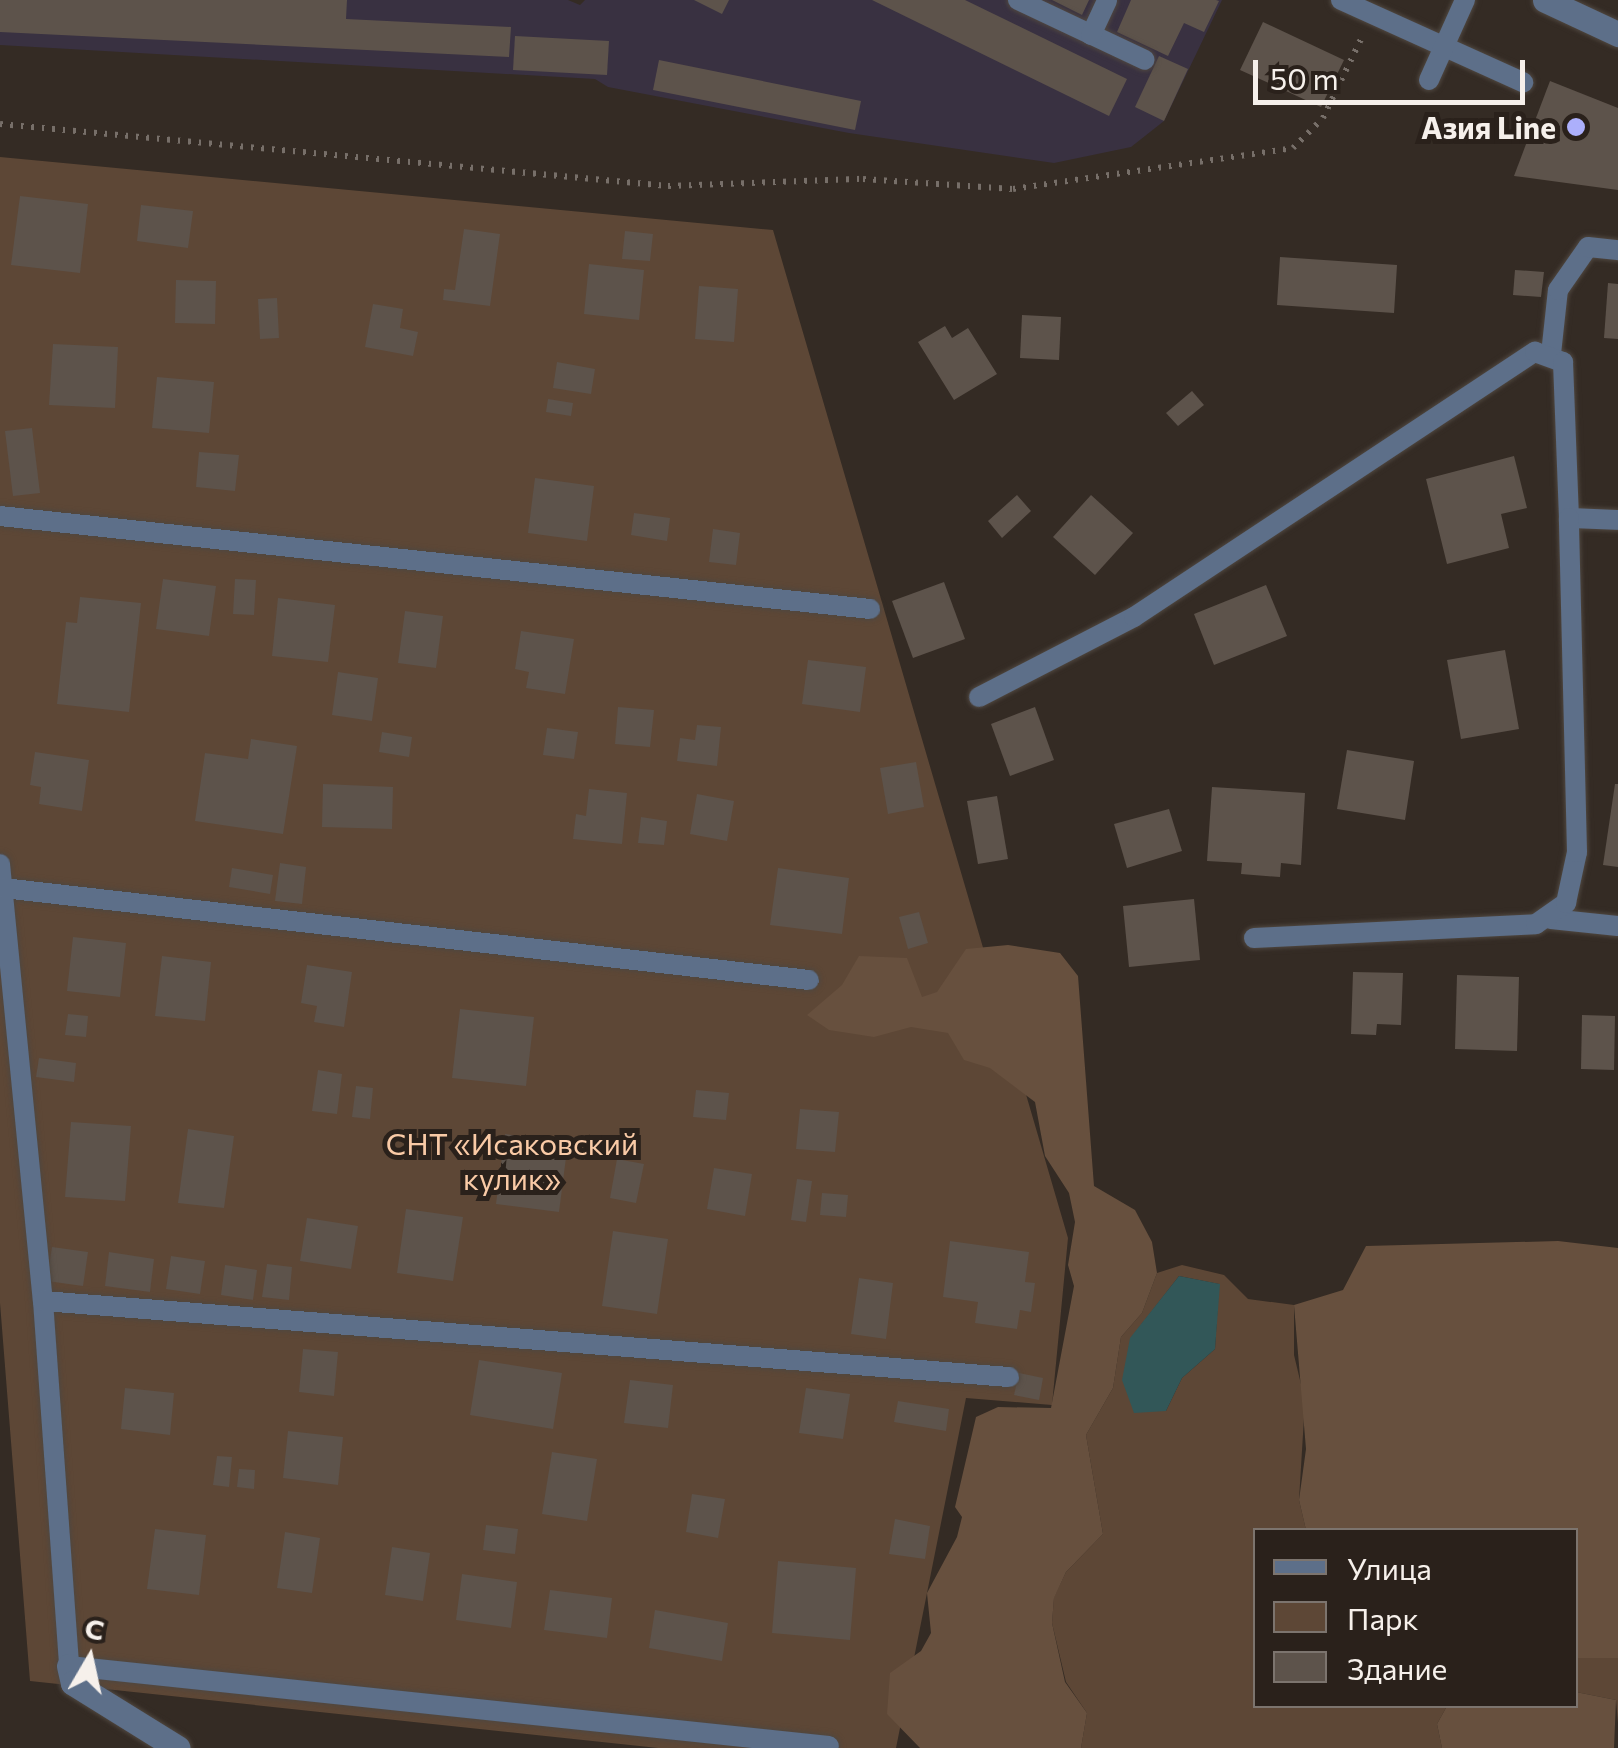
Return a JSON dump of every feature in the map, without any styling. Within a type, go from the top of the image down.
[{"type":"street","points":[[1544,0],[1618,34]]},
{"type":"street","points":[[69,1666],[73,1682],[178,1748]]},
{"type":"lane","points":[[1018,0],[1145,60]]},
{"type":"lane","points":[[1091,35],[1107,0]]},
{"type":"lane","points":[[1341,0],[1524,82]]},
{"type":"lane","points":[[1428,80],[1464,0]]},
{"type":"lane","points":[[1551,354],[1558,290],[1588,247],[1618,250]]},
{"type":"lane","points":[[979,698],[1134,618],[1518,358],[1551,354],[1564,362],[1565,372],[1577,852],[1575,879],[1551,919]]},
{"type":"lane","points":[[0,516],[870,609]]},
{"type":"lane","points":[[1568,518],[1618,520]]},
{"type":"lane","points":[[0,864],[43,1301],[69,1666],[829,1746]]},
{"type":"lane","points":[[3,888],[809,980]]},
{"type":"lane","points":[[1254,938],[1551,919],[1618,926]]},
{"type":"lane","points":[[43,1301],[1009,1377]]},
{"type":"path","points":[[0,124],[668,186],[893,180],[1013,189],[1293,148],[1323,118],[1373,14]]},
{"type":"shaded area","points":[[0,0],[568,0],[580,5],[585,0],[1222,0],[1164,121],[1131,147],[1054,163],[849,133],[608,87],[595,79],[0,45]]},
{"type":"shaded area","points":[[1008,945],[1060,953],[1078,976],[1094,1186],[1135,1210],[1152,1242],[1157,1273],[1142,1313],[1121,1337],[1113,1388],[1086,1435],[1103,1534],[1066,1572],[1054,1598],[1052,1623],[1065,1682],[1087,1713],[1081,1748],[920,1748],[887,1714],[890,1673],[921,1651],[931,1633],[927,1593],[957,1537],[962,1517],[955,1507],[976,1417],[998,1407],[1051,1408],[1074,1286],[1068,1265],[1075,1222],[1069,1193],[1045,1156],[1035,1102],[990,1068],[964,1060],[948,1033],[911,1027],[874,1037],[829,1030],[807,1015],[842,985],[859,956],[907,958],[922,997],[937,992],[966,949]]},
{"type":"shaded area","points":[[1558,1241],[1618,1248],[1618,1658],[1578,1658],[1578,1528],[1306,1528],[1299,1500],[1306,1449],[1294,1305],[1343,1290],[1366,1246]]},
{"type":"shaded area","points":[[1578,1692],[1616,1700],[1614,1748],[1442,1748],[1437,1724],[1446,1708],[1578,1708]]},
{"type":"green space","name":"СНТ «Исаковский кулик»","points":[[0,157],[773,230],[1068,1238],[1052,1405],[966,1398],[896,1748],[658,1748],[30,1681],[0,1303]]},
{"type":"green space","points":[[1182,1265],[1224,1275],[1248,1299],[1294,1305],[1294,1355],[1305,1401],[1299,1500],[1306,1528],[1253,1528],[1253,1708],[1446,1708],[1437,1724],[1442,1748],[1081,1748],[1087,1713],[1066,1682],[1052,1623],[1054,1597],[1066,1572],[1103,1534],[1086,1435],[1113,1388],[1121,1337],[1142,1313],[1157,1273]],"holes":[[[1179,1276],[1219,1284],[1215,1349],[1182,1378],[1166,1411],[1130,1339]]]},
{"type":"green space","points":[[1578,1658],[1618,1658],[1618,1723],[1616,1700],[1578,1692]]},
{"type":"water","points":[[1179,1276],[1220,1284],[1215,1349],[1182,1378],[1166,1411],[1134,1413],[1122,1380],[1130,1338]]},
{"type":"building","points":[[0,0],[347,0],[346,19],[511,27],[509,57],[0,32]]},
{"type":"building","points":[[694,0],[729,0],[722,14]]},
{"type":"building","points":[[872,0],[965,0],[1127,79],[1109,116]]},
{"type":"building","points":[[1052,0],[1089,0],[1082,15]]},
{"type":"building","points":[[1131,0],[1219,1],[1204,32],[1184,23],[1168,56],[1117,32]]},
{"type":"building","points":[[1263,22],[1344,60],[1321,107],[1240,70]]},
{"type":"building","points":[[515,36],[609,41],[607,75],[513,70]]},
{"type":"building","points":[[1159,56],[1188,69],[1164,121],[1135,107]]},
{"type":"building","points":[[659,60],[861,101],[855,130],[653,90]]},
{"type":"building","points":[[1550,81],[1618,108],[1618,190],[1514,176]]},
{"type":"building","points":[[20,196],[88,204],[80,273],[11,265]]},
{"type":"building","points":[[141,205],[193,211],[188,248],[137,241]]},
{"type":"building","points":[[464,229],[500,234],[490,306],[443,300],[444,289],[455,290]]},
{"type":"building","points":[[625,231],[653,234],[650,261],[622,259]]},
{"type":"building","points":[[1280,257],[1397,265],[1394,313],[1277,305]]},
{"type":"building","points":[[589,264],[644,270],[639,320],[584,314]]},
{"type":"building","points":[[1515,270],[1544,272],[1541,297],[1513,295]]},
{"type":"building","points":[[176,280],[216,281],[215,324],[175,323]]},
{"type":"building","points":[[1608,283],[1618,284],[1618,339],[1604,338]]},
{"type":"building","points":[[699,286],[738,289],[734,342],[695,339]]},
{"type":"building","points":[[277,298],[279,338],[260,339],[258,299]]},
{"type":"building","points":[[373,304],[403,309],[400,328],[418,332],[413,356],[365,347]]},
{"type":"building","points":[[1022,315],[1061,317],[1059,360],[1020,358]]},
{"type":"building","points":[[945,326],[952,338],[968,328],[997,374],[954,400],[918,342]]},
{"type":"building","points":[[53,344],[118,347],[115,408],[49,405]]},
{"type":"building","points":[[557,362],[595,369],[591,394],[553,388]]},
{"type":"building","points":[[157,377],[214,382],[209,433],[152,428]]},
{"type":"building","points":[[1192,391],[1204,405],[1178,426],[1166,413]]},
{"type":"building","points":[[548,399],[573,403],[571,416],[546,412]]},
{"type":"building","points":[[32,428],[40,493],[13,496],[5,431]]},
{"type":"building","points":[[199,452],[239,455],[235,491],[196,487]]},
{"type":"building","points":[[1514,456],[1527,508],[1501,514],[1509,548],[1447,564],[1426,479]]},
{"type":"building","points":[[535,478],[594,486],[587,541],[528,533]]},
{"type":"building","points":[[1017,495],[1031,511],[1002,538],[988,521]]},
{"type":"building","points":[[1091,495],[1133,533],[1095,575],[1053,537]]},
{"type":"building","points":[[634,513],[670,518],[667,541],[631,535]]},
{"type":"building","points":[[713,529],[740,533],[736,565],[709,562]]},
{"type":"building","points":[[163,579],[216,586],[209,636],[156,629]]},
{"type":"building","points":[[235,579],[256,580],[254,615],[233,614]]},
{"type":"building","points":[[944,582],[965,639],[913,658],[892,601]]},
{"type":"building","points":[[1266,585],[1287,636],[1214,665],[1194,614]]},
{"type":"building","points":[[80,597],[141,603],[129,712],[57,704],[66,622],[77,623]]},
{"type":"building","points":[[278,598],[335,605],[328,662],[272,656]]},
{"type":"building","points":[[405,611],[443,616],[436,668],[398,663]]},
{"type":"building","points":[[521,631],[574,639],[565,694],[526,688],[529,672],[515,669]]},
{"type":"building","points":[[1505,650],[1519,729],[1461,739],[1447,660]]},
{"type":"building","points":[[808,660],[866,667],[860,712],[802,704]]},
{"type":"building","points":[[338,672],[378,678],[372,721],[332,715]]},
{"type":"building","points":[[618,707],[654,710],[650,747],[615,744]]},
{"type":"building","points":[[1035,707],[1054,760],[1010,776],[991,724]]},
{"type":"building","points":[[697,725],[721,727],[717,766],[677,761],[680,738],[695,740]]},
{"type":"building","points":[[547,728],[578,732],[574,759],[543,755]]},
{"type":"building","points":[[382,732],[412,737],[409,757],[379,752]]},
{"type":"building","points":[[251,739],[297,746],[283,834],[195,821],[205,753],[248,759]]},
{"type":"building","points":[[1347,750],[1414,761],[1405,820],[1337,809]]},
{"type":"building","points":[[35,752],[89,760],[82,811],[39,804],[41,787],[30,785]]},
{"type":"building","points":[[916,762],[924,807],[888,814],[880,768]]},
{"type":"building","points":[[323,784],[393,787],[392,829],[322,827]]},
{"type":"building","points":[[1618,784],[1618,867],[1603,865]]},
{"type":"building","points":[[1212,787],[1305,793],[1301,865],[1281,863],[1280,877],[1241,874],[1242,863],[1207,861]]},
{"type":"building","points":[[589,789],[627,793],[622,844],[573,839],[576,814],[586,816]]},
{"type":"building","points":[[697,794],[734,801],[727,841],[690,834]]},
{"type":"building","points":[[997,796],[1008,859],[978,864],[967,801]]},
{"type":"building","points":[[1169,809],[1182,851],[1127,868],[1114,824]]},
{"type":"building","points":[[641,817],[667,821],[664,845],[638,843]]},
{"type":"building","points":[[280,863],[306,867],[302,904],[275,901]]},
{"type":"building","points":[[232,868],[273,875],[270,894],[229,887]]},
{"type":"building","points":[[778,868],[849,878],[842,934],[770,925]]},
{"type":"building","points":[[1194,899],[1200,960],[1129,967],[1123,906]]},
{"type":"building","points":[[919,912],[928,943],[908,949],[899,917]]},
{"type":"building","points":[[73,937],[126,943],[120,997],[67,991]]},
{"type":"building","points":[[162,956],[211,962],[205,1021],[155,1016]]},
{"type":"building","points":[[307,965],[352,972],[344,1027],[314,1022],[317,1006],[301,1003]]},
{"type":"building","points":[[1353,972],[1403,973],[1401,1025],[1377,1024],[1376,1035],[1351,1034]]},
{"type":"building","points":[[1457,975],[1519,977],[1517,1051],[1455,1049]]},
{"type":"building","points":[[460,1009],[534,1017],[526,1086],[452,1078]]},
{"type":"building","points":[[68,1014],[88,1016],[86,1037],[65,1035]]},
{"type":"building","points":[[1582,1015],[1615,1016],[1614,1070],[1581,1069]]},
{"type":"building","points":[[39,1058],[76,1063],[74,1082],[36,1077]]},
{"type":"building","points":[[318,1070],[342,1074],[337,1114],[312,1111]]},
{"type":"building","points":[[356,1086],[373,1088],[370,1119],[352,1117]]},
{"type":"building","points":[[696,1090],[729,1093],[726,1120],[693,1117]]},
{"type":"building","points":[[800,1109],[839,1112],[835,1152],[796,1149]]},
{"type":"building","points":[[71,1122],[131,1126],[125,1201],[65,1197]]},
{"type":"building","points":[[188,1129],[234,1136],[224,1208],[178,1203]]},
{"type":"building","points":[[505,1134],[568,1142],[559,1212],[496,1204]]},
{"type":"building","points":[[617,1159],[644,1164],[636,1203],[610,1198]]},
{"type":"building","points":[[714,1168],[752,1174],[745,1216],[707,1209]]},
{"type":"building","points":[[797,1179],[812,1181],[806,1222],[791,1220]]},
{"type":"building","points":[[822,1193],[848,1195],[846,1217],[820,1215]]},
{"type":"building","points":[[406,1209],[463,1217],[453,1281],[397,1273]]},
{"type":"building","points":[[307,1218],[358,1226],[351,1269],[300,1261]]},
{"type":"building","points":[[613,1231],[668,1239],[657,1314],[602,1306]]},
{"type":"building","points":[[950,1241],[1029,1252],[1025,1282],[1035,1283],[1031,1312],[1020,1310],[1017,1329],[975,1323],[978,1302],[943,1297]]},
{"type":"building","points":[[52,1247],[88,1252],[83,1286],[47,1281]]},
{"type":"building","points":[[109,1252],[154,1259],[150,1292],[105,1286]]},
{"type":"building","points":[[171,1256],[205,1261],[200,1294],[166,1289]]},
{"type":"building","points":[[267,1264],[292,1267],[289,1300],[262,1297]]},
{"type":"building","points":[[225,1265],[257,1270],[253,1300],[221,1295]]},
{"type":"building","points":[[859,1278],[893,1283],[886,1339],[851,1334]]},
{"type":"building","points":[[303,1349],[338,1352],[334,1396],[299,1392]]},
{"type":"building","points":[[479,1360],[562,1373],[553,1429],[470,1415]]},
{"type":"building","points":[[1019,1373],[1043,1378],[1039,1400],[1014,1395]]},
{"type":"building","points":[[630,1380],[673,1385],[668,1428],[624,1423]]},
{"type":"building","points":[[125,1388],[174,1393],[170,1435],[121,1429]]},
{"type":"building","points":[[806,1388],[850,1394],[843,1439],[799,1433]]},
{"type":"building","points":[[898,1401],[949,1409],[946,1431],[894,1422]]},
{"type":"building","points":[[288,1431],[343,1437],[338,1485],[283,1478]]},
{"type":"building","points":[[552,1452],[597,1459],[587,1521],[542,1514]]},
{"type":"building","points":[[217,1456],[232,1457],[229,1487],[213,1485]]},
{"type":"building","points":[[239,1469],[255,1470],[254,1489],[237,1487]]},
{"type":"building","points":[[692,1494],[725,1499],[718,1538],[686,1532]]},
{"type":"building","points":[[895,1519],[930,1526],[925,1559],[889,1554]]},
{"type":"building","points":[[486,1525],[518,1529],[515,1554],[483,1550]]},
{"type":"building","points":[[155,1529],[206,1535],[199,1595],[147,1589]]},
{"type":"building","points":[[285,1532],[320,1538],[312,1593],[277,1588]]},
{"type":"building","points":[[392,1547],[430,1553],[423,1601],[385,1595]]},
{"type":"building","points":[[778,1561],[856,1568],[850,1640],[772,1633]]},
{"type":"building","points":[[462,1574],[517,1582],[511,1628],[456,1620]]},
{"type":"building","points":[[550,1590],[612,1598],[607,1638],[544,1630]]},
{"type":"building","points":[[655,1610],[728,1623],[722,1661],[649,1648]]},
{"type":"place","name":"Азия Line","points":[[1576,127]]}]
